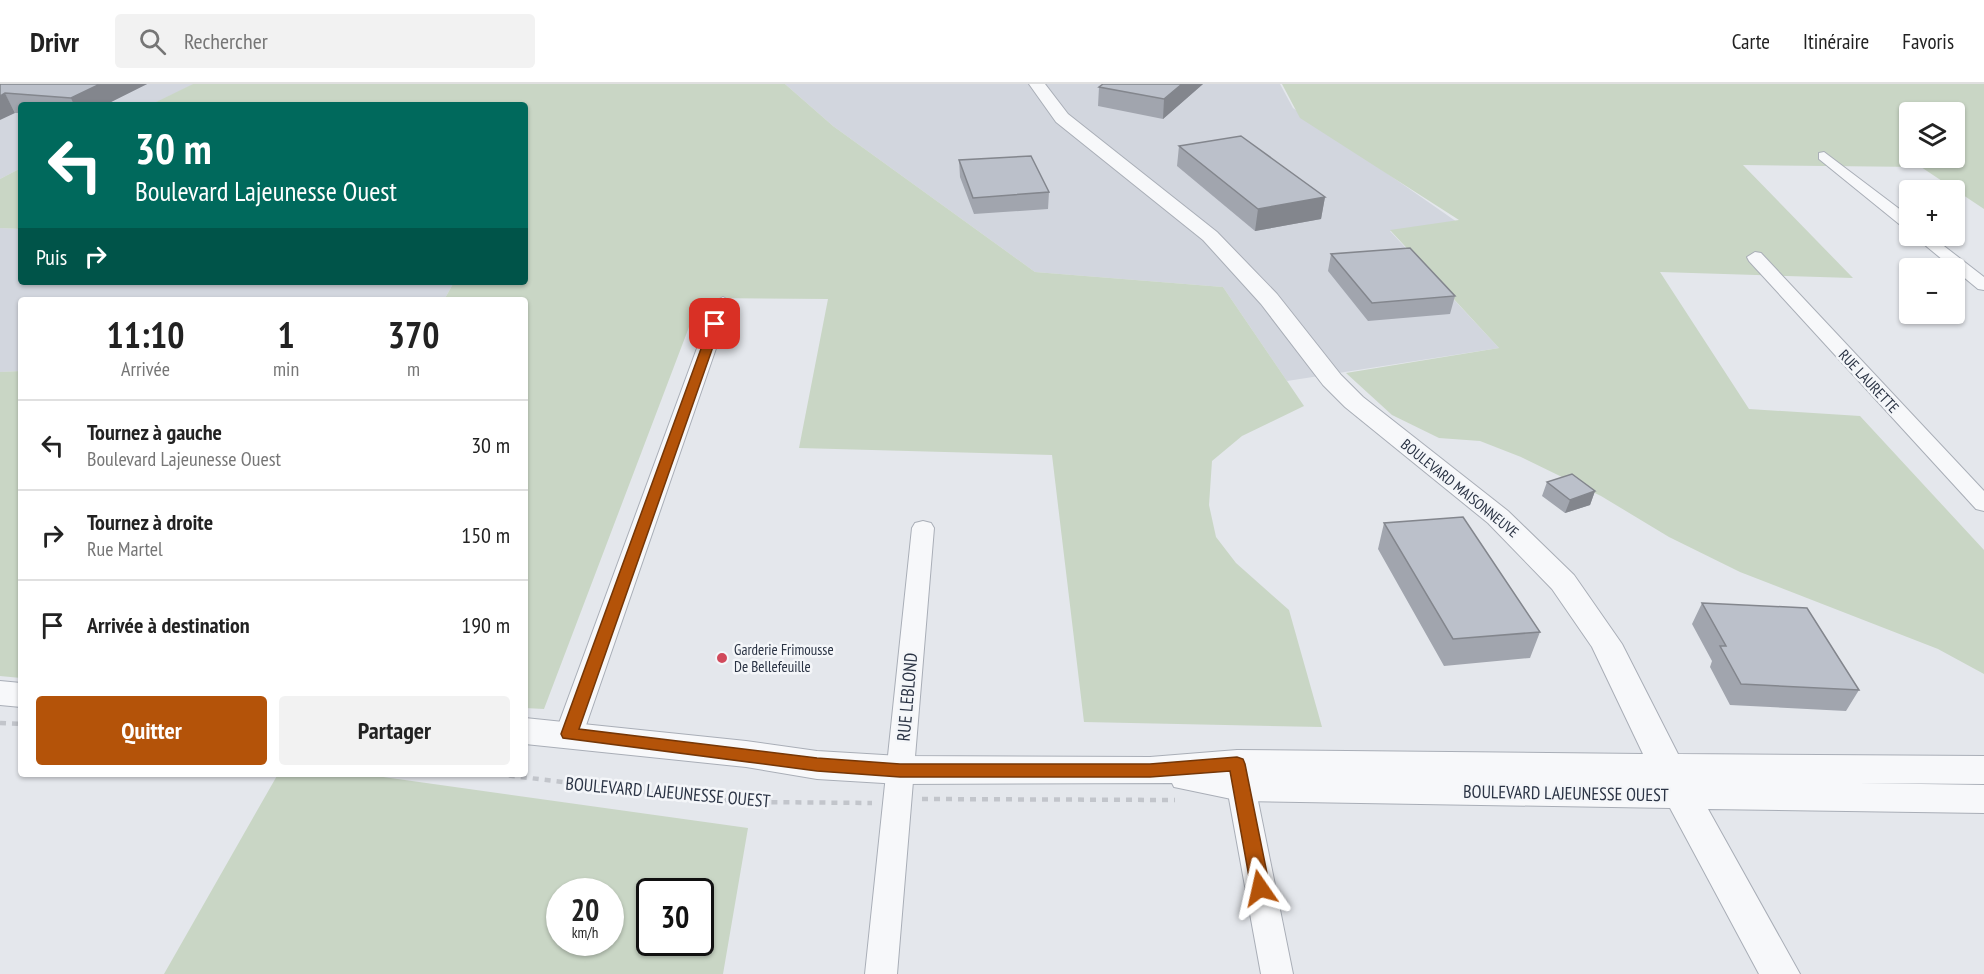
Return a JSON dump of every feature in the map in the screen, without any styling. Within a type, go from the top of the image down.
[{"type":"street","name":"BOULEVARD MAISONNEUVE","points":[[1037,84],[1062,118],[1210,236],[1269,299],[1332,380],[1354,402],[1498,517],[1546,563],[1598,631],[1675,781],[1780,974]]},
{"type":"street","points":[[1824,156],[1899,216]]},
{"type":"street","points":[[1935,246],[1984,285]]},
{"type":"street","name":"RUE LAURETTE","points":[[1755,258],[1984,504]]},
{"type":"street","points":[[569,734],[723,302]]},
{"type":"street","name":"RUE LEBLOND","points":[[881,974],[923,528]]},
{"type":"street","points":[[0,693],[18,694]]},
{"type":"street","name":"BOULEVARD LAJEUNESSE OUEST","points":[[528,730],[817,765],[900,770],[1150,771],[1239,776],[1675,781],[1984,799]]},
{"type":"street","name":"BOULEVARD LAJEUNESSE OUEST","points":[[1675,781],[1984,770]]},
{"type":"street","points":[[1239,776],[1277,974]]},
{"type":"path","points":[[0,723],[18,724]]},
{"type":"path","name":"BOULEVARD LAJEUNESSE OUEST","points":[[522,777],[693,798],[756,802],[874,803]]},
{"type":"path","points":[[926,799],[1184,800]]},
{"type":"shaded area","points":[[0,84],[194,84],[157,102],[18,102],[18,170],[0,179]]},
{"type":"shaded area","points":[[785,84],[1280,84],[1293,108],[1457,222],[1390,231],[1499,348],[1287,381],[1223,287],[1035,272],[833,126]]},
{"type":"shaded area","points":[[0,228],[18,229],[18,285],[452,285],[446,297],[18,297],[18,371],[0,372]]},
{"type":"green space","points":[[193,84],[785,84],[833,126],[1035,272],[1223,287],[1304,406],[1242,436],[1212,461],[1209,505],[1216,537],[1236,563],[1289,610],[1322,727],[1084,722],[1052,455],[799,448],[828,299],[700,298],[544,709],[528,708],[528,297],[446,297],[452,285],[528,285],[528,102],[156,102]]},
{"type":"green space","points":[[1282,84],[1984,84],[1984,209],[1965,196],[1965,180],[1940,180],[1922,168],[1965,168],[1965,102],[1899,102],[1899,167],[1743,165],[1853,278],[1660,272],[1749,409],[1860,416],[1984,550],[1984,674],[1938,649],[1740,572],[1669,537],[1601,496],[1521,457],[1480,441],[1439,438],[1392,415],[1346,373],[1499,348],[1390,230],[1459,220],[1300,118]]},
{"type":"green space","points":[[18,170],[18,229],[0,228],[0,179]]},
{"type":"green space","points":[[18,371],[18,678],[0,676],[0,372]]},
{"type":"green space","points":[[276,777],[383,777],[748,828],[723,974],[164,974]]},
{"type":"building","points":[[0,84],[100,84],[71,98],[5,93],[0,96]]},
{"type":"building","points":[[1103,84],[1182,84],[1164,99],[1099,87]]},
{"type":"building","points":[[1241,136],[1325,197],[1258,209],[1179,146]]},
{"type":"building","points":[[1031,156],[1049,192],[973,198],[959,160]]},
{"type":"building","points":[[1410,248],[1455,296],[1372,303],[1331,254]]},
{"type":"building","points":[[1572,474],[1595,491],[1570,500],[1547,482]]},
{"type":"building","points":[[1463,517],[1540,632],[1453,639],[1384,523]]},
{"type":"building","points":[[1702,603],[1807,608],[1859,690],[1741,684],[1720,646],[1726,646]]},
{"type":"place","name":"Garderie Frimousse De Bellefeuille","points":[[722,658]]},
{"type":"route","points":[[715,324],[569,734],[746,754],[817,765],[900,770],[1150,771],[1237,764],[1260,888]]}]
